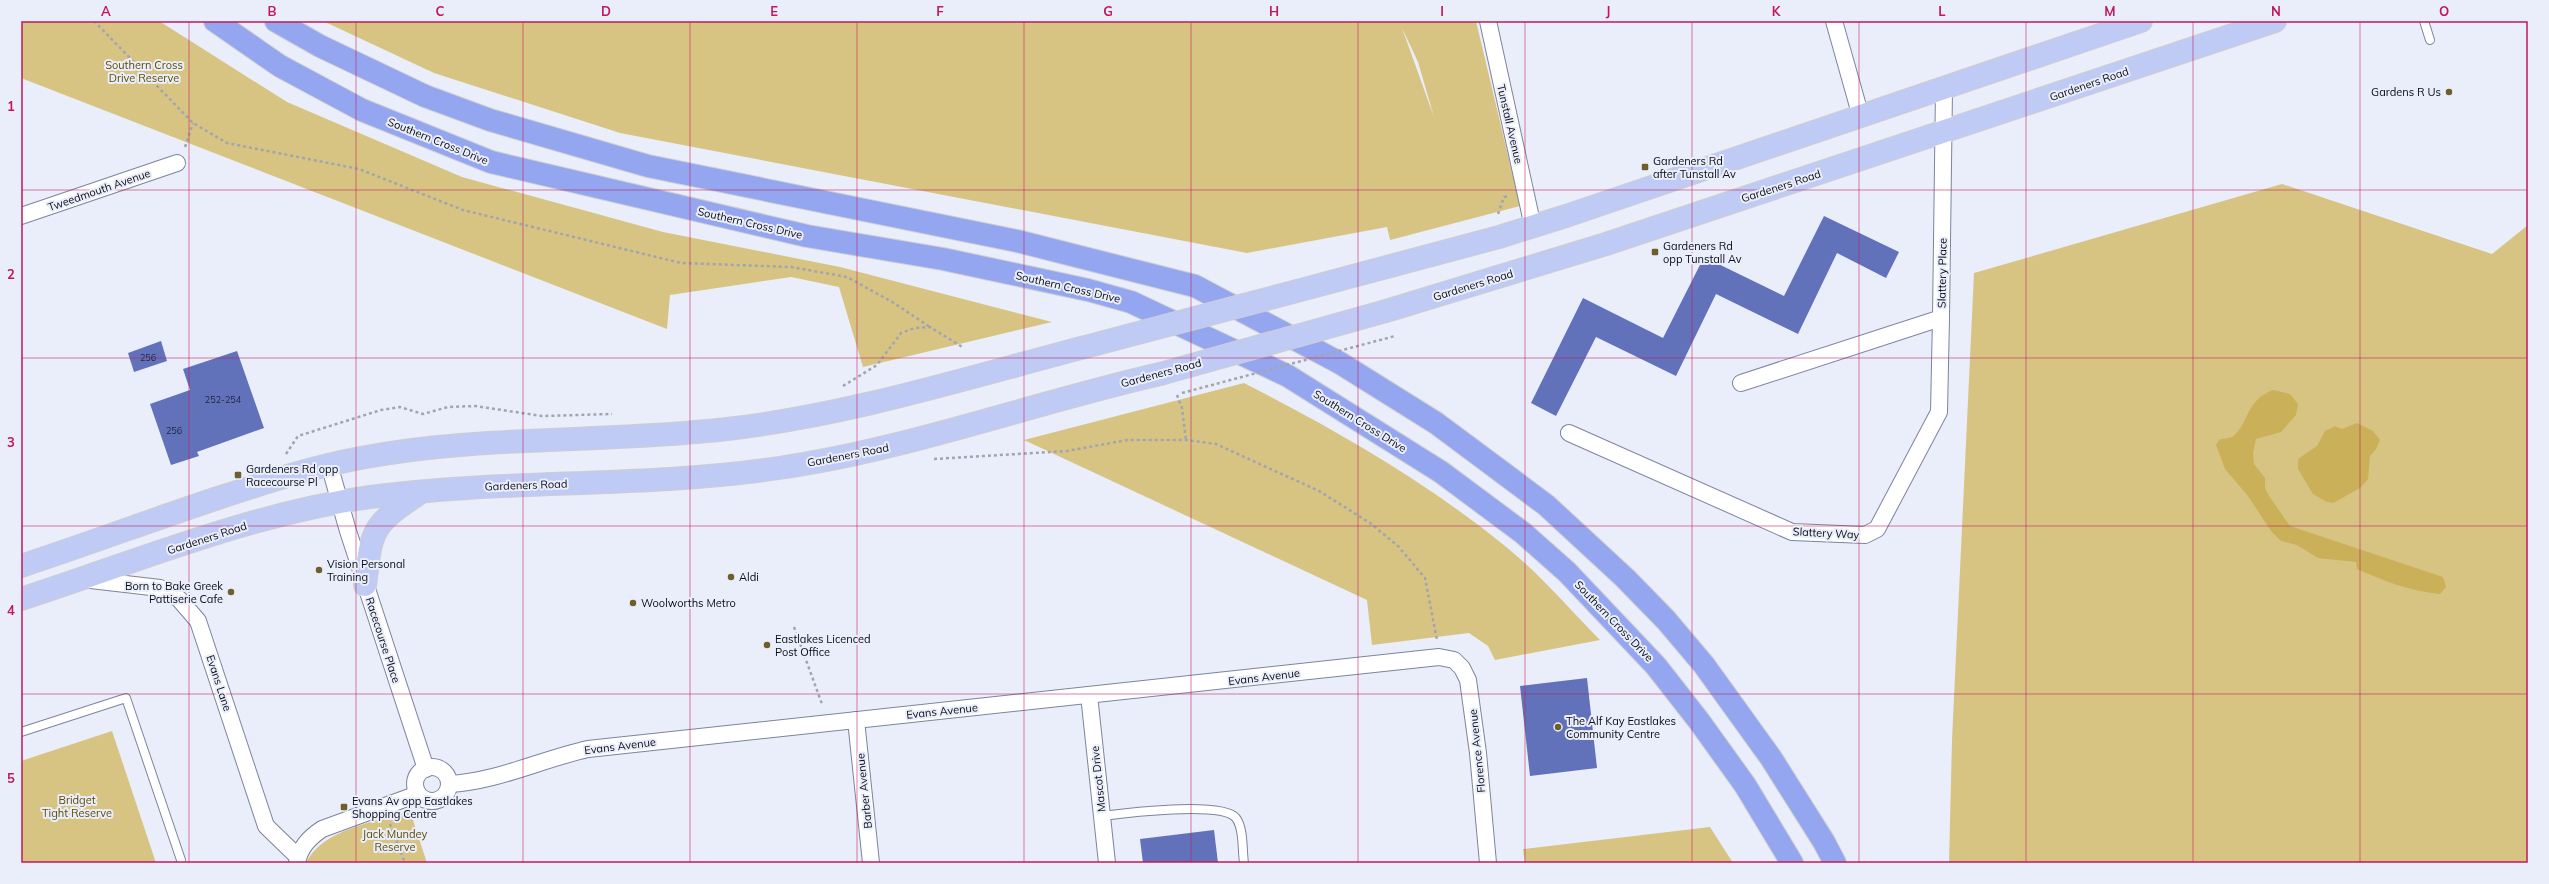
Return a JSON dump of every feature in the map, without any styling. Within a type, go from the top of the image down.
[{"type":"highway","name":"Southern Cross Drive","points":[[215,21],[280,66],[362,110],[491,162],[807,236],[943,259],[1088,290],[1131,302],[1288,376],[1441,472],[1523,533],[1567,572],[1656,666],[1699,721],[1745,785],[1792,863]]},
{"type":"highway","points":[[276,21],[320,46],[425,96],[490,120],[648,166],[1017,241],[1195,286],[1340,363],[1436,423],[1546,505],[1625,578],[1666,620],[1704,665],[1771,758],[1824,842],[1835,863]]},
{"type":"main road","name":"Gardeners Road","points":[[21,599],[252,523],[339,503],[422,491],[471,487],[689,477],[781,468],[884,448],[1160,374],[1386,311],[1606,244],[2275,21]]},
{"type":"main road","points":[[21,566],[274,480],[329,464],[414,450],[493,443],[653,436],[779,423],[835,413],[1533,227],[1944,89],[2133,22]]},
{"type":"main road","points":[[365,585],[372,543],[378,528],[392,513],[422,491]]},
{"type":"street","name":"Tunstall Avenue","points":[[1488,21],[1533,227]]},
{"type":"street","points":[[1834,21],[1861,117]]},
{"type":"street","name":"Slattery Place","points":[[1741,383],[1941,318],[1944,89]]},
{"type":"street","name":"Tweedmouth Avenue","points":[[21,216],[176,163]]},
{"type":"street","name":"Slattery Way","points":[[1569,433],[1792,532],[1865,535],[1877,529],[1939,412],[1941,318]]},
{"type":"street","name":"Racecourse Place","points":[[329,464],[339,503],[365,585],[426,769]]},
{"type":"street","name":"Evans Lane","points":[[82,580],[160,588],[178,599],[198,621],[266,826],[297,860]]},
{"type":"street","name":"Evans Avenue","points":[[449,784],[481,780],[558,756],[588,749],[1439,657]]},
{"type":"street","name":"Florence Avenue","points":[[1439,657],[1454,660],[1462,668],[1468,680],[1478,753],[1488,863]]},
{"type":"street","name":"Mascot Drive","points":[[1089,695],[1107,863]]},
{"type":"street","name":"Barber Avenue","points":[[856,720],[871,863]]},
{"type":"street","points":[[426,769],[441,770],[449,784],[446,794],[437,800],[426,800],[418,794],[416,780],[426,769]]},
{"type":"street","points":[[297,860],[310,837],[322,829],[418,794]]},
{"type":"lane","points":[[2424,21],[2430,40]]},
{"type":"lane","points":[[21,732],[126,698],[181,860]]},
{"type":"lane","points":[[1102,816],[1163,809],[1222,810],[1234,816],[1239,823],[1244,863]]},
{"type":"path","points":[[94,21],[193,123],[227,143],[359,169],[463,210],[681,263],[791,267],[847,278],[894,303],[964,348]]},
{"type":"path","points":[[176,163],[193,123]]},
{"type":"path","points":[[839,389],[876,365],[901,333],[915,328],[930,327]]},
{"type":"path","points":[[1182,393],[1395,336]]},
{"type":"path","points":[[1177,395],[1182,408],[1186,440]]},
{"type":"path","points":[[282,459],[298,436],[381,410],[400,407],[423,414],[448,407],[475,406],[542,416],[616,414]]},
{"type":"path","points":[[934,459],[1067,451],[1127,440],[1186,440],[1216,444],[1319,491],[1370,523],[1398,546],[1425,578],[1439,657]]},
{"type":"path","points":[[794,627],[822,704]]},
{"type":"path","points":[[388,820],[405,863]]},
{"type":"green space","name":"Southern Cross Drive Reserve","points":[[21,21],[159,21],[287,102],[462,177],[663,232],[840,267],[1052,322],[863,367],[839,287],[791,277],[670,295],[667,329],[21,78]]},
{"type":"green space","points":[[323,21],[1476,21],[1520,206],[1390,240],[1387,227],[1247,253],[620,133],[434,73]],"holes":[[[1402,28],[1418,62],[1434,117]]]},
{"type":"green space","points":[[2282,184],[2492,254],[2528,225],[2528,863],[1949,863],[1952,740],[1974,273]]},
{"type":"green space","points":[[1244,383],[1346,438],[1412,478],[1475,522],[1518,557],[1600,640],[1495,660],[1488,646],[1469,633],[1372,645],[1367,600],[1024,440]]},
{"type":"green space","name":"Bridget Tight Reserve","points":[[112,731],[156,863],[21,863],[21,761]]},
{"type":"green space","name":"Jack Mundey Reserve","points":[[410,811],[427,863],[306,863],[314,851],[324,842],[351,828]]},
{"type":"green space","points":[[1710,827],[1733,863],[1525,863],[1523,849]]},
{"type":"shaded area","points":[[2273,390],[2290,394],[2298,404],[2296,415],[2281,432],[2256,439],[2253,453],[2254,464],[2265,478],[2265,488],[2269,496],[2290,526],[2443,577],[2446,587],[2440,594],[2418,591],[2387,581],[2357,569],[2356,562],[2318,558],[2297,545],[2281,541],[2271,531],[2248,496],[2225,469],[2216,445],[2219,440],[2232,437],[2238,432],[2252,406],[2257,400]]},
{"type":"shaded area","points":[[2357,423],[2373,431],[2380,440],[2376,449],[2370,456],[2368,479],[2360,488],[2333,503],[2327,502],[2313,494],[2298,469],[2298,459],[2317,446],[2325,431],[2335,426],[2342,429]]},
{"type":"building","points":[[1824,216],[1899,252],[1886,278],[1837,253],[1798,334],[1716,294],[1676,376],[1596,337],[1556,416],[1531,403],[1583,298],[1663,338],[1704,257],[1784,296]]},
{"type":"building","points":[[161,341],[167,361],[134,372],[128,353]]},
{"type":"building","points":[[237,351],[264,428],[197,452],[199,456],[171,465],[150,404],[190,390],[183,369]]},
{"type":"building","name":"The Alf Kay Eastlakes Community Centre","points":[[1587,678],[1597,768],[1530,776],[1520,686]]},
{"type":"building","points":[[1214,830],[1218,863],[1143,863],[1140,839]]},
{"type":"place","name":"Gardens R Us","points":[[2449,92]]},
{"type":"place","name":"Gardeners Rd after Tunstall Av","points":[[1645,167]]},
{"type":"place","name":"Gardeners Rd opp Tunstall Av","points":[[1655,252]]},
{"type":"place","name":"Gardeners Rd opp Racecourse Pl","points":[[238,475]]},
{"type":"place","name":"Vision Personal Training","points":[[319,570]]},
{"type":"place","name":"Aldi","points":[[731,577]]},
{"type":"place","name":"Born to Bake Greek Pattiserie Cafe","points":[[231,592]]},
{"type":"place","name":"Woolworths Metro","points":[[633,603]]},
{"type":"place","name":"Eastlakes Licenced Post Office","points":[[767,645]]},
{"type":"place","name":"The Alf Kay Eastlakes Community Centre","points":[[1558,727]]},
{"type":"place","name":"Evans Av opp Eastlakes Shopping Centre","points":[[344,807]]}]
